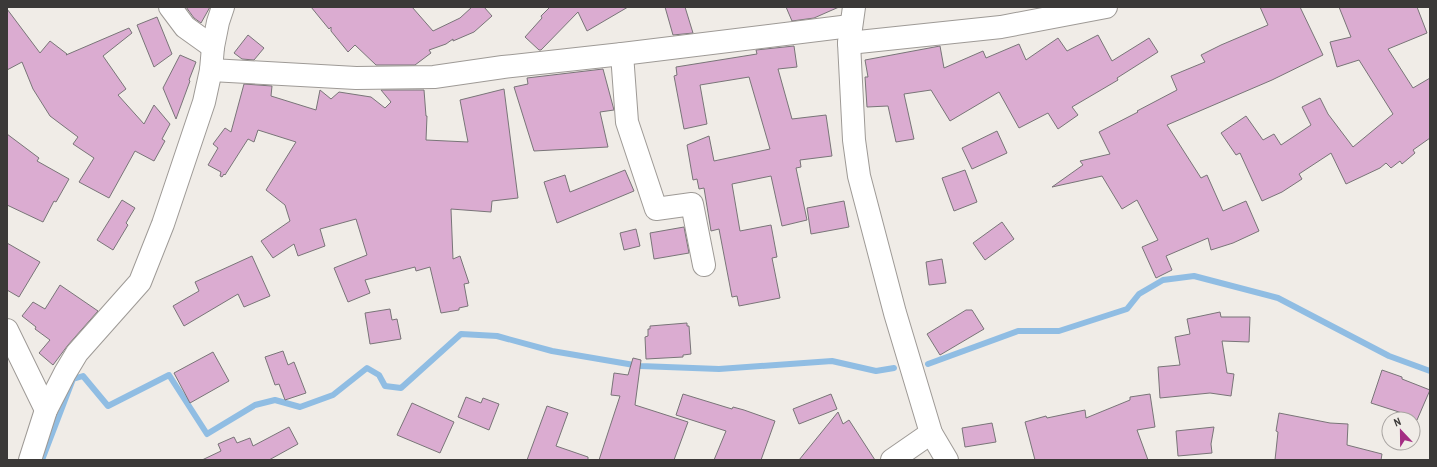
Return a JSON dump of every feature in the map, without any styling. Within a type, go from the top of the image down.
[{"type":"street","points":[[170,7],[185,27],[213,47]]},
{"type":"street","points":[[30,460],[46,410],[77,353],[140,282],[163,224],[204,102],[211,70],[213,47],[218,22],[224,7]]},
{"type":"street","points":[[211,70],[356,78],[434,78],[503,67],[622,54],[851,25],[1001,27],[1106,7]]},
{"type":"street","points":[[851,25],[854,140],[859,176],[896,313],[931,432],[947,460]]},
{"type":"street","points":[[622,54],[627,122],[656,209],[692,204],[704,265]]},
{"type":"street","points":[[7,330],[46,410]]},
{"type":"street","points":[[892,460],[931,432]]},
{"type":"building","points":[[186,7],[210,7],[201,23],[194,18]]},
{"type":"building","points":[[311,7],[412,7],[433,31],[460,18],[472,7],[484,7],[492,16],[474,32],[453,41],[453,39],[446,44],[429,50],[431,53],[415,65],[376,65],[355,45],[348,52],[331,31],[331,27],[329,29]]},
{"type":"building","points":[[550,7],[628,7],[587,31],[578,12],[541,50],[539,50],[525,37]]},
{"type":"building","points":[[665,7],[685,7],[693,33],[673,35]]},
{"type":"building","points":[[786,7],[839,7],[814,18],[792,21]]},
{"type":"building","points":[[1260,7],[1300,7],[1323,55],[1272,80],[1167,125],[1201,178],[1207,175],[1223,211],[1246,201],[1259,231],[1233,243],[1211,250],[1208,238],[1166,256],[1172,270],[1156,278],[1142,247],[1158,240],[1137,200],[1122,209],[1102,176],[1052,187],[1083,165],[1080,161],[1110,154],[1099,132],[1177,90],[1171,76],[1205,62],[1201,55],[1268,25]]},
{"type":"building","points":[[1339,7],[1417,7],[1427,33],[1388,49],[1413,88],[1430,78],[1430,138],[1413,150],[1415,153],[1402,164],[1400,161],[1391,168],[1386,163],[1380,168],[1346,184],[1331,153],[1299,174],[1302,179],[1282,192],[1262,201],[1240,153],[1236,155],[1221,133],[1246,116],[1263,140],[1274,134],[1281,145],[1311,125],[1302,107],[1320,98],[1328,114],[1353,147],[1393,114],[1359,60],[1337,67],[1330,42],[1351,37]]},
{"type":"building","points":[[7,9],[40,53],[50,41],[67,54],[66,55],[129,28],[132,33],[103,56],[126,89],[118,95],[144,124],[154,105],[170,124],[162,139],[165,141],[154,161],[135,151],[109,198],[79,182],[94,158],[73,144],[78,137],[50,116],[33,89],[22,62],[7,70]]},
{"type":"building","points":[[157,17],[172,54],[154,67],[137,25]]},
{"type":"building","points":[[248,35],[264,48],[254,60],[242,59],[234,53]]},
{"type":"building","points":[[1098,35],[1112,61],[1149,38],[1158,52],[1117,78],[1118,80],[1072,107],[1078,115],[1058,129],[1048,113],[1019,128],[999,92],[950,121],[931,90],[904,94],[914,139],[896,142],[888,106],[867,107],[865,77],[868,77],[865,60],[940,46],[944,68],[983,51],[986,58],[1019,44],[1026,60],[1058,38],[1067,51]]},
{"type":"building","points":[[794,46],[797,67],[778,69],[792,119],[826,115],[832,156],[800,160],[801,167],[796,168],[807,220],[782,226],[771,176],[732,184],[740,231],[771,225],[777,257],[772,258],[780,298],[739,306],[737,296],[732,297],[719,229],[711,231],[704,188],[699,189],[697,179],[693,180],[687,145],[709,136],[714,161],[770,149],[749,77],[700,85],[707,124],[684,129],[674,76],[677,75],[676,67],[757,54],[756,50]]},
{"type":"building","points":[[180,55],[196,62],[176,119],[163,88]]},
{"type":"building","points":[[603,69],[614,110],[600,112],[608,147],[534,151],[514,87],[528,84],[527,78]]},
{"type":"building","points":[[244,84],[272,86],[271,96],[316,110],[320,90],[331,99],[339,92],[371,97],[385,108],[391,102],[381,90],[424,90],[427,116],[426,140],[468,142],[460,100],[504,89],[518,198],[492,201],[491,212],[451,209],[453,259],[460,256],[469,283],[464,284],[468,306],[459,308],[459,310],[441,313],[430,267],[416,271],[415,267],[365,280],[370,293],[348,302],[334,268],[367,255],[356,219],[320,229],[325,246],[298,256],[294,244],[273,258],[261,241],[290,221],[285,205],[266,190],[296,142],[258,130],[254,142],[248,139],[225,175],[224,174],[222,177],[220,176],[221,172],[208,165],[218,148],[213,144],[225,128],[231,132]]},
{"type":"building","points":[[997,131],[1007,153],[972,169],[962,148]]},
{"type":"building","points":[[7,134],[39,158],[37,161],[69,179],[56,202],[54,201],[43,222],[7,205]]},
{"type":"building","points":[[625,170],[634,191],[557,223],[544,182],[565,175],[570,192]]},
{"type":"building","points":[[965,170],[977,202],[954,211],[942,178]]},
{"type":"building","points":[[122,200],[135,208],[126,223],[128,225],[113,250],[97,240]]},
{"type":"building","points":[[844,201],[849,227],[811,234],[807,208]]},
{"type":"building","points":[[1002,222],[1014,239],[985,260],[973,243]]},
{"type":"building","points":[[684,227],[689,253],[654,259],[650,233]]},
{"type":"building","points":[[636,229],[640,246],[624,250],[620,233]]},
{"type":"building","points":[[7,243],[40,262],[19,297],[7,290]]},
{"type":"building","points":[[252,256],[270,296],[244,307],[238,294],[184,326],[173,306],[199,291],[195,282]]},
{"type":"building","points":[[942,259],[946,283],[929,285],[926,262]]},
{"type":"building","points":[[60,285],[98,311],[68,345],[53,365],[39,353],[50,340],[35,329],[36,327],[22,316],[33,302],[45,309]]},
{"type":"building","points":[[390,309],[392,320],[397,319],[401,339],[370,344],[365,313]]},
{"type":"building","points":[[966,310],[972,310],[984,329],[940,355],[927,334]]},
{"type":"building","points":[[1220,312],[1221,317],[1250,317],[1249,342],[1222,341],[1227,373],[1234,374],[1231,396],[1210,393],[1160,398],[1158,367],[1180,365],[1175,337],[1190,334],[1187,319]]},
{"type":"building","points":[[687,323],[687,326],[689,326],[691,354],[683,355],[683,357],[646,359],[645,337],[648,336],[648,329],[650,329],[650,326]]},
{"type":"building","points":[[283,351],[288,365],[294,362],[306,393],[285,400],[279,384],[275,385],[265,357]]},
{"type":"building","points":[[213,352],[229,381],[190,403],[174,373]]},
{"type":"building","points":[[633,358],[641,360],[635,405],[688,422],[674,460],[599,460],[620,396],[611,395],[614,373],[628,375]]},
{"type":"building","points":[[1382,370],[1402,377],[1402,379],[1430,390],[1421,411],[1396,411],[1371,403]]},
{"type":"building","points":[[683,394],[732,409],[733,407],[744,410],[775,421],[761,460],[714,460],[726,431],[676,415]]},
{"type":"building","points":[[831,394],[837,409],[799,424],[793,409]]},
{"type":"building","points":[[1150,394],[1155,427],[1137,430],[1148,460],[1035,460],[1025,422],[1046,416],[1047,418],[1085,410],[1086,418],[1130,400],[1130,397]]},
{"type":"building","points":[[466,397],[481,403],[483,398],[499,404],[489,430],[458,417]]},
{"type":"building","points":[[412,403],[454,422],[440,453],[397,435]]},
{"type":"building","points":[[547,406],[568,413],[556,446],[588,457],[588,460],[527,460]]},
{"type":"building","points":[[838,412],[843,424],[849,420],[875,460],[799,460]]},
{"type":"building","points":[[1279,413],[1330,423],[1348,424],[1347,445],[1382,454],[1381,460],[1275,460],[1278,432],[1276,431]]},
{"type":"building","points":[[992,423],[996,442],[965,447],[962,428]]},
{"type":"building","points":[[289,427],[298,444],[269,460],[202,460],[221,451],[218,444],[234,437],[237,443],[250,438],[253,446]]},
{"type":"building","points":[[1214,427],[1211,444],[1212,453],[1178,456],[1176,431]]},
{"type":"waterway","points":[[928,364],[1018,331],[1059,331],[1127,309],[1139,294],[1163,280],[1194,276],[1278,298],[1389,356],[1430,371]]},
{"type":"waterway","points":[[42,460],[73,379],[83,376],[108,406],[169,375],[207,434],[255,405],[275,400],[300,407],[333,395],[367,368],[379,375],[385,386],[401,388],[461,334],[497,336],[552,351],[640,366],[719,369],[832,361],[876,371],[894,368]]}]
